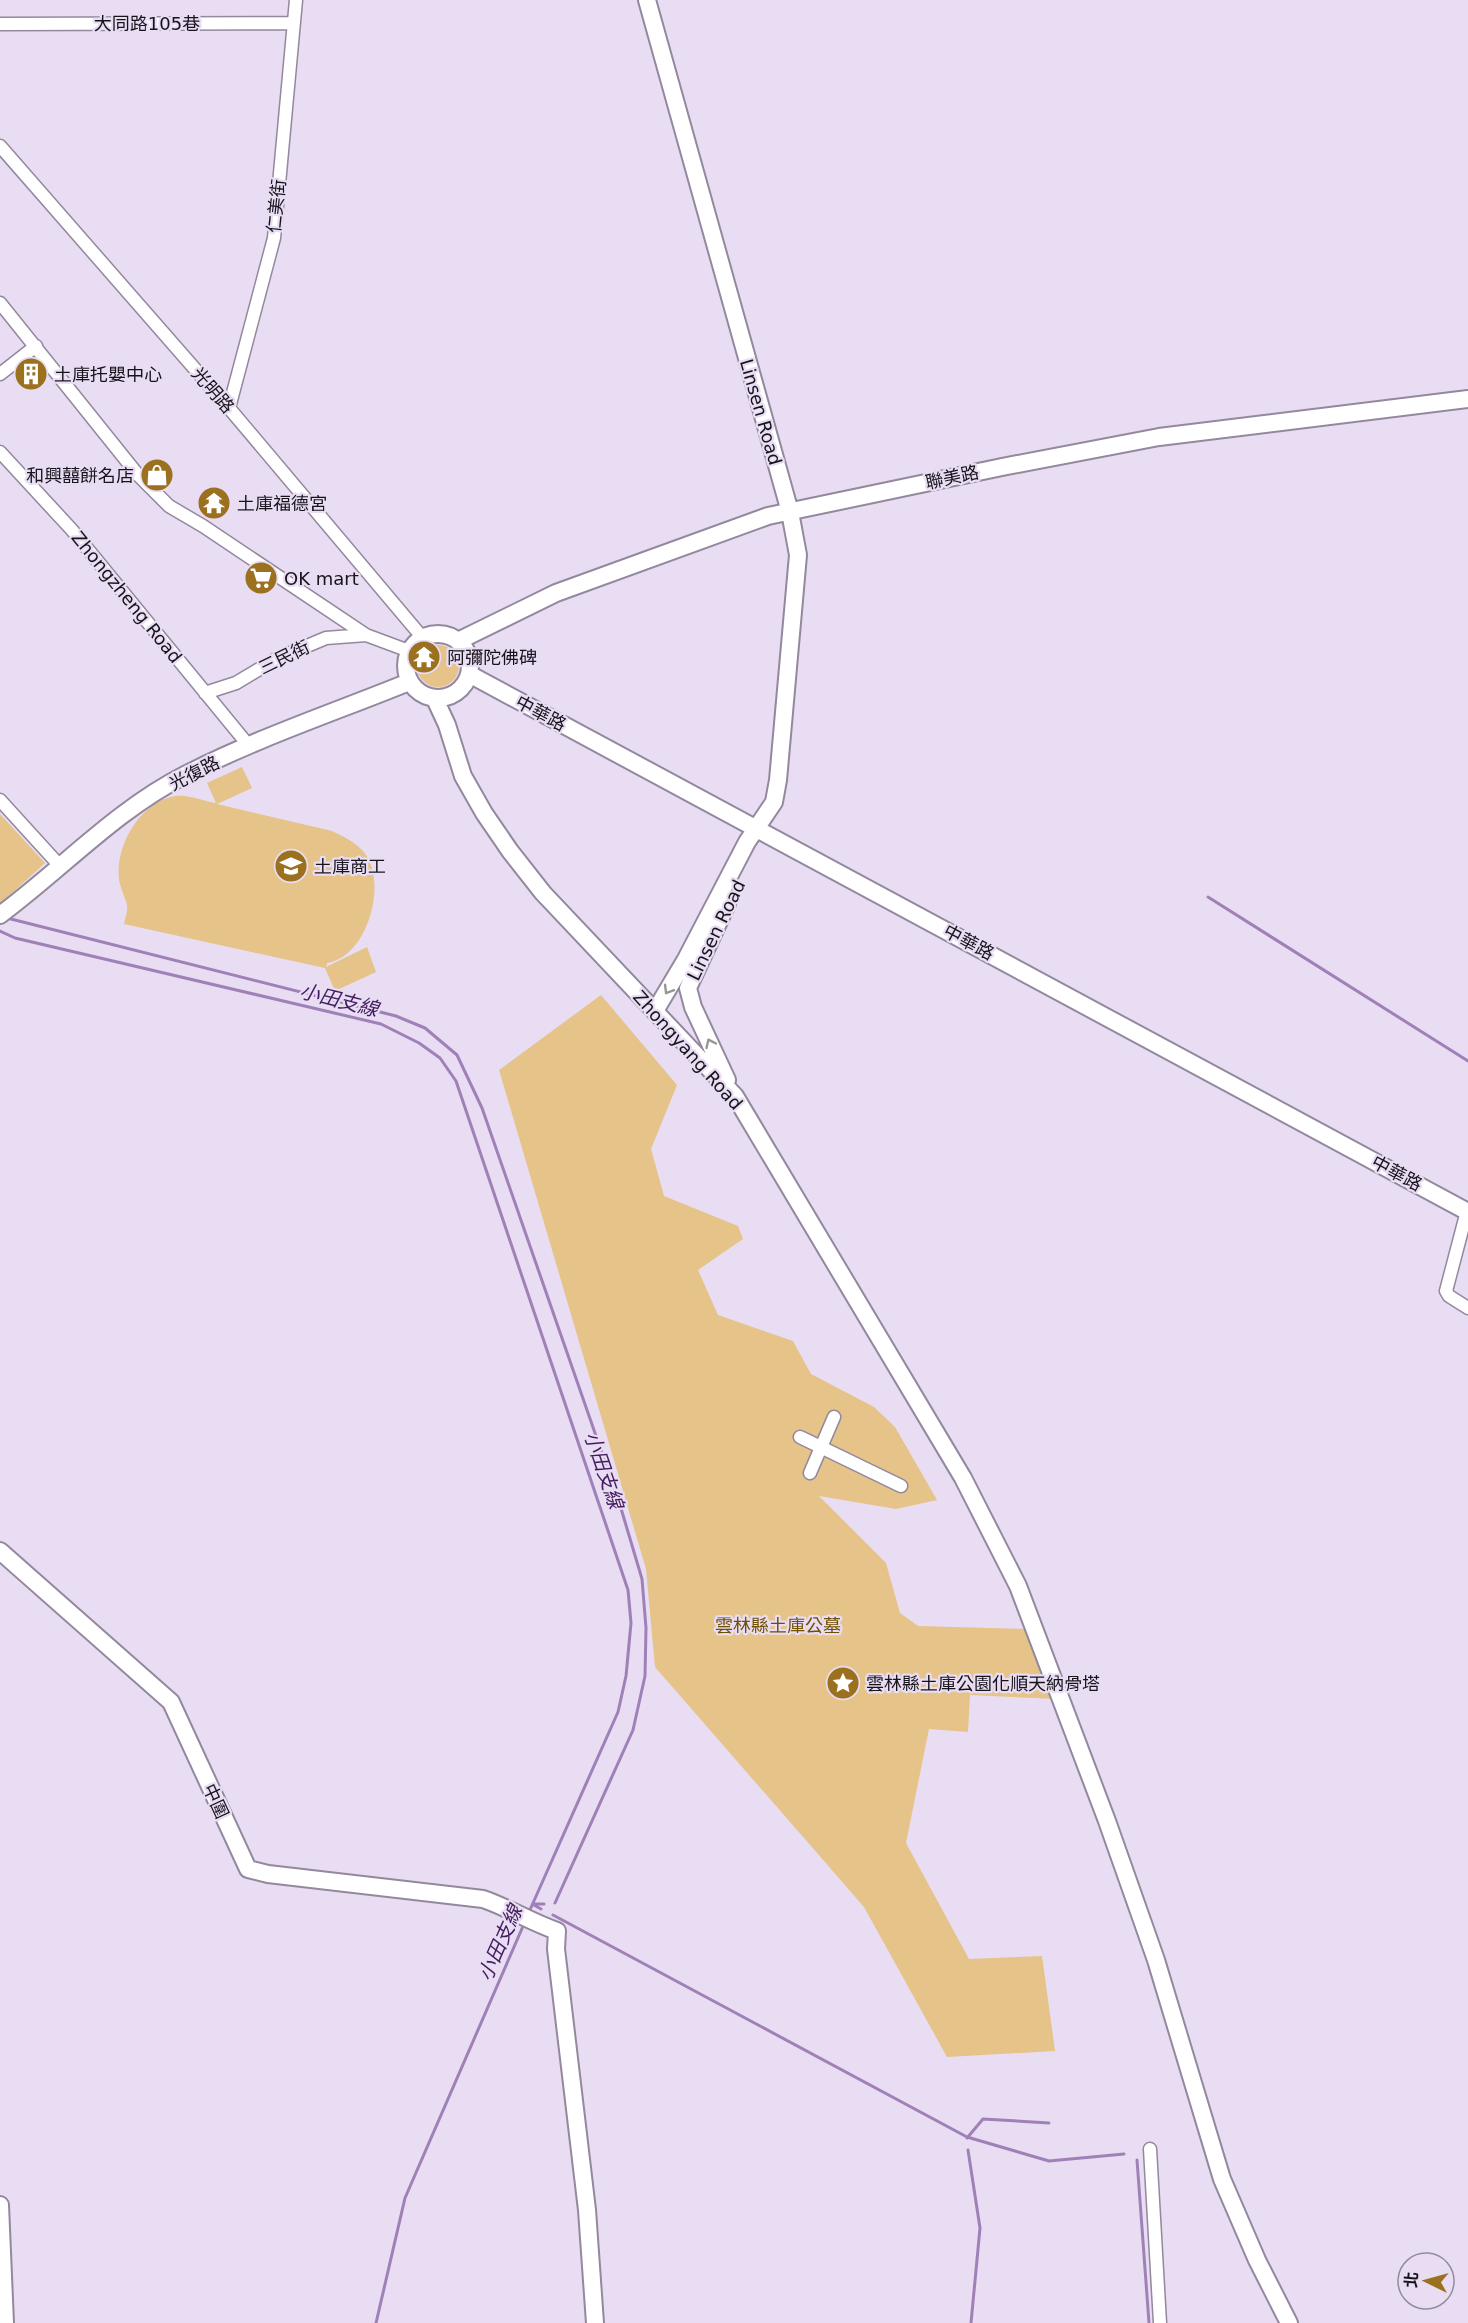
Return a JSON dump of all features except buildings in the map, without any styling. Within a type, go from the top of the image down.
[{"type":"main road","name":"Linsen Road","points":[[647,0],[732,312],[790,512],[798,555],[778,780],[774,802],[758,829],[747,842],[686,959],[655,1011]]},
{"type":"main road","name":"聯美路","points":[[458,641],[556,593],[768,516],[1159,437],[1468,399]]},
{"type":"main road","points":[[441,634],[458,641],[468,656],[469,674],[465,685],[457,693],[447,698],[435,699],[416,690],[409,682],[406,672],[409,651],[422,638],[441,634]]},
{"type":"main road","name":"中華路","points":[[469,674],[1467,1211]]},
{"type":"main road","name":"光復路","points":[[3,913],[121,815],[184,775],[249,746],[409,682]]},
{"type":"main road","name":"Zhongyang Road","points":[[435,699],[447,725],[463,776],[484,813],[510,851],[543,893],[735,1096],[963,1478],[1018,1586],[1107,1821],[1156,1960],[1222,2179],[1257,2260],[1289,2323]]},
{"type":"main road","name":"Linsen Road","points":[[735,1096],[693,1006],[688,988],[756,847],[758,829]]},
{"type":"main road","name":"中圍","points":[[0,1551],[171,1702],[248,1869],[268,1874],[483,1899],[557,1931],[556,1949],[587,2210],[596,2323]]},
{"type":"main road","points":[[0,2205],[5,2323]]},
{"type":"street","name":"仁美街","points":[[229,408],[274,238],[296,0]]},
{"type":"street","name":"大同路105巷","points":[[0,24],[294,23]]},
{"type":"street","name":"光明路","points":[[0,146],[229,408],[422,638]]},
{"type":"street","points":[[0,303],[138,475],[169,506],[203,526],[366,635],[409,651]]},
{"type":"street","points":[[0,374],[36,346]]},
{"type":"street","name":"Zhongzheng Road","points":[[0,452],[72,530],[249,746]]},
{"type":"street","name":"三民街","points":[[205,693],[236,683],[276,659],[326,638],[366,635]]},
{"type":"street","points":[[0,800],[60,866]]},
{"type":"street","points":[[1467,1211],[1446,1291],[1449,1296],[1468,1308]]},
{"type":"street","points":[[810,1473],[834,1417]]},
{"type":"street","points":[[800,1437],[901,1486]]},
{"type":"street","points":[[1150,2150],[1160,2323]]},
{"type":"green space","points":[[438,645],[446,646],[453,651],[458,658],[458,674],[453,681],[446,686],[438,687],[430,686],[423,681],[418,674],[417,666],[418,658],[423,651],[430,646]]},
{"type":"green space","points":[[242,767],[252,788],[217,804],[332,831],[355,844],[366,855],[372,868],[374,884],[369,918],[353,948],[341,958],[327,963],[326,967],[367,947],[376,972],[335,991],[325,968],[124,924],[127,905],[120,882],[119,866],[121,853],[132,827],[151,807],[175,796],[216,803],[207,783]]},
{"type":"green space","points":[[0,814],[45,863],[0,904]]},
{"type":"green space","name":"雲林縣土庫公墓","points":[[601,995],[677,1085],[651,1149],[664,1196],[738,1226],[743,1239],[698,1270],[718,1315],[793,1341],[811,1374],[874,1407],[895,1427],[937,1500],[896,1509],[819,1496],[886,1563],[900,1613],[918,1626],[1029,1629],[1056,1699],[970,1695],[968,1732],[929,1729],[906,1843],[969,1959],[1042,1956],[1055,2051],[947,2057],[864,1907],[655,1667],[646,1569],[499,1070]]},
{"type":"waterway","points":[[1208,897],[1468,1061]]},
{"type":"waterway","points":[[7,918],[396,1016],[425,1028],[457,1055],[482,1108],[620,1505],[642,1579],[646,1628],[645,1676],[633,1730],[555,1903]]},
{"type":"waterway","name":"小田支線","points":[[0,931],[15,938],[381,1024],[419,1043],[440,1058],[456,1081],[628,1590],[631,1623],[626,1676],[618,1712],[529,1912]]},
{"type":"waterway","points":[[534,1904],[544,1904]]},
{"type":"waterway","points":[[534,1905],[541,1909]]},
{"type":"waterway","points":[[553,1915],[967,2137],[1049,2161],[1124,2154]]},
{"type":"waterway","name":"小田支線","points":[[376,2323],[405,2198],[524,1924]]},
{"type":"waterway","points":[[967,2138],[983,2119],[1049,2123]]},
{"type":"waterway","points":[[968,2150],[980,2228],[971,2323]]},
{"type":"waterway","points":[[1137,2160],[1149,2323]]},
{"type":"place","name":"土庫托嬰中心","points":[[31,374]]},
{"type":"place","name":"和興囍餅名店","points":[[157,475]]},
{"type":"place","name":"土庫福德宮","points":[[214,503]]},
{"type":"place","name":"OK mart","points":[[261,578]]},
{"type":"place","name":"阿彌陀佛碑","points":[[424,657]]},
{"type":"place","name":"土庫商工","points":[[291,866]]},
{"type":"place","name":"雲林縣土庫公園化順天納骨塔","points":[[843,1683]]}]
